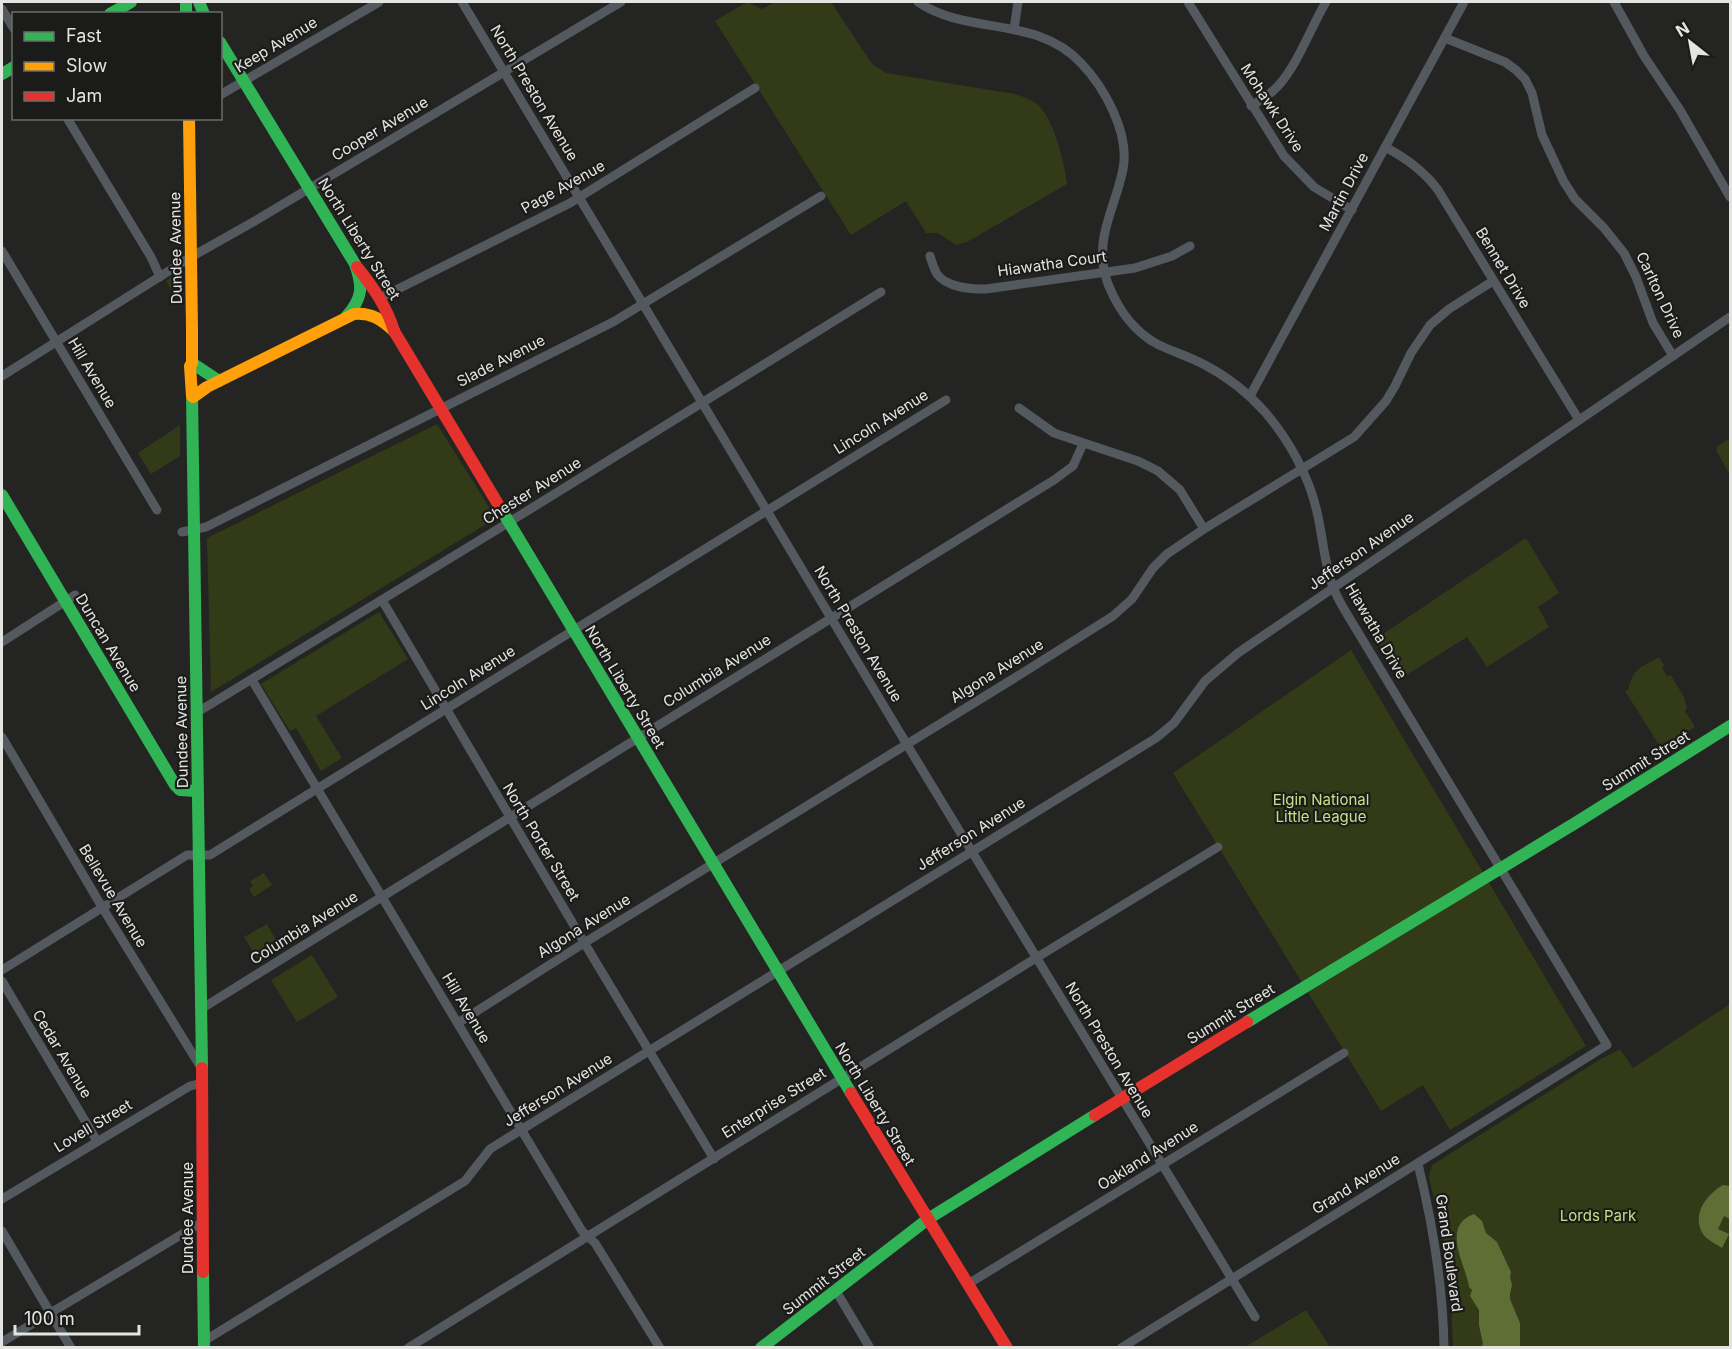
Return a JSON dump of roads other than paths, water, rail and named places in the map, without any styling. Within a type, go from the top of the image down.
[{"type":"main road","points":[[114,12],[131,2]]},
{"type":"main road","name":"North Liberty Street","points":[[222,45],[355,264],[380,298],[392,320],[394,330],[440,409],[777,972],[1005,1347]]},
{"type":"main road","name":"Dundee Avenue","points":[[189,120],[192,363],[190,366],[190,394],[193,398],[188,530],[198,790],[204,1344]]},
{"type":"main road","points":[[346,317],[357,303],[362,290],[355,264]]},
{"type":"main road","points":[[193,398],[207,387],[346,317],[358,313],[372,314],[394,330]]},
{"type":"main road","points":[[192,363],[219,381]]},
{"type":"main road","name":"Duncan Avenue","points":[[2,495],[70,598],[175,785],[180,790],[198,790]]},
{"type":"main road","name":"Summit Street","points":[[765,1346],[928,1219],[1731,726]]},
{"type":"street","name":"Keep Avenue","points":[[222,94],[379,2]]},
{"type":"street","name":"North Preston Avenue","points":[[462,2],[906,744],[1255,1317]]},
{"type":"street","name":"Cooper Avenue","points":[[2,376],[191,257],[621,2]]},
{"type":"street","name":"Hiawatha Drive","points":[[918,2],[948,16],[1014,29],[1048,39],[1074,56],[1093,77],[1116,118],[1122,141],[1123,166],[1104,232],[1102,254],[1108,282],[1120,307],[1140,332],[1160,345],[1214,369],[1231,380],[1250,396],[1280,430],[1294,453],[1316,506],[1333,588],[1608,1045]]},
{"type":"street","points":[[1014,29],[1018,2]]},
{"type":"street","name":"Mohawk Drive","points":[[1188,2],[1282,154],[1314,187],[1352,210]]},
{"type":"street","points":[[1251,106],[1272,92],[1282,81],[1326,2]]},
{"type":"street","name":"Martin Drive","points":[[1250,396],[1464,2]]},
{"type":"street","points":[[1614,2],[1644,56],[1680,110],[1731,197]]},
{"type":"street","points":[[2,9],[12,26]]},
{"type":"street","name":"Carlton Drive","points":[[1445,38],[1505,62],[1525,80],[1532,93],[1542,135],[1564,182],[1575,199],[1604,228],[1624,253],[1636,277],[1653,323],[1673,356]]},
{"type":"street","name":"Page Avenue","points":[[380,298],[579,197],[755,88]]},
{"type":"street","points":[[68,120],[151,257],[160,277]]},
{"type":"street","name":"Bennet Drive","points":[[1385,147],[1407,159],[1433,183],[1579,420]]},
{"type":"street","name":"Slade Avenue","points":[[188,530],[206,527],[613,322],[821,196]]},
{"type":"street","name":"Hiawatha Court","points":[[930,256],[941,278],[968,288],[990,289],[1135,268],[1172,256],[1190,246]]},
{"type":"street","name":"Hill Avenue","points":[[2,251],[157,510]]},
{"type":"street","name":"Algona Avenue","points":[[458,1023],[1113,616],[1132,599],[1163,557],[1359,433],[1388,399],[1411,353],[1430,325],[1449,309],[1493,281]]},
{"type":"street","name":"Chester Avenue","points":[[196,713],[881,292]]},
{"type":"street","name":"Jefferson Avenue","points":[[204,1344],[465,1181],[487,1151],[1165,732],[1201,686],[1220,667],[1731,317]]},
{"type":"street","name":"Lincoln Avenue","points":[[2,970],[187,855],[210,855],[946,400]]},
{"type":"street","points":[[1019,408],[1050,431],[1067,439],[1138,461],[1158,471],[1183,494],[1204,529]]},
{"type":"street","name":"Columbia Avenue","points":[[201,1009],[1056,478],[1073,465],[1083,444]]},
{"type":"street","points":[[2,642],[70,598]]},
{"type":"street","name":"North Porter Street","points":[[382,600],[714,1159]]},
{"type":"street","name":"Hill Avenue","points":[[252,680],[580,1228],[595,1243],[660,1347]]},
{"type":"street","name":"Bellevue Avenue","points":[[2,737],[102,907],[201,1068]]},
{"type":"street","name":"Enterprise Street","points":[[408,1347],[1218,847]]},
{"type":"street","name":"Cedar Avenue","points":[[2,981],[97,1141]]},
{"type":"street","name":"Grand Avenue","points":[[1120,1347],[1608,1045]]},
{"type":"street","name":"Oakland Avenue","points":[[968,1284],[1344,1053]]},
{"type":"street","name":"Lovell Street","points":[[2,1199],[190,1086],[202,1083]]},
{"type":"street","name":"Grand Boulevard","points":[[1418,1164],[1435,1243],[1444,1347]]},
{"type":"street","points":[[2,1342],[204,1221]]},
{"type":"street","points":[[2,1231],[70,1347]]},
{"type":"street","points":[[836,1291],[870,1347]]},
{"type":"park label","name":"Elgin National Little League","points":[[1321,808]]},
{"type":"park label","name":"Lords Park","points":[[1598,1216]]}]
